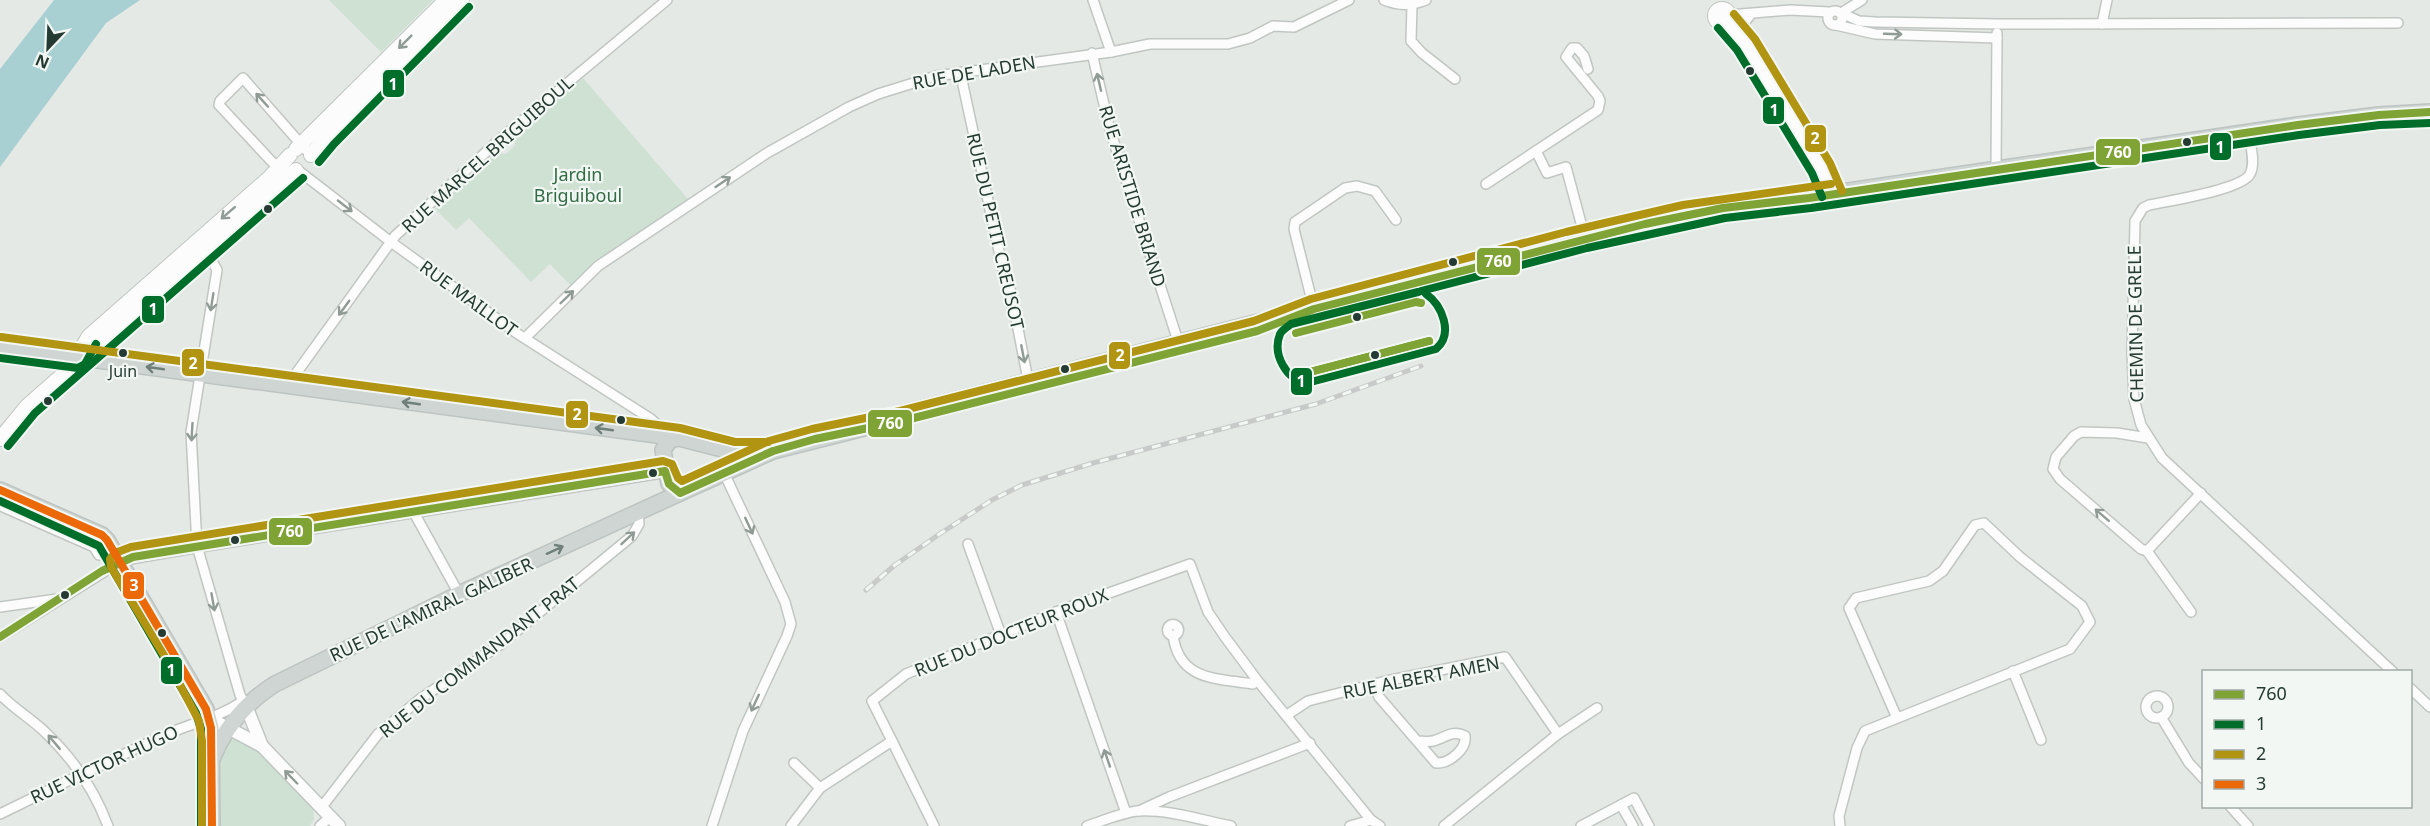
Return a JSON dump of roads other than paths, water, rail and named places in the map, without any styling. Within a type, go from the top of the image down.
[{"type":"main road","points":[[0,439],[27,406],[198,257],[446,0]]},
{"type":"main road","points":[[76,361],[89,336],[293,160],[326,137],[462,0]]},
{"type":"main road","points":[[1723,11],[1821,168],[1832,194]]},
{"type":"main road","points":[[663,443],[665,471],[669,484],[680,493],[773,451],[857,429],[902,421],[1033,383],[1257,331],[1314,309],[1585,238],[1723,208],[2379,115],[2430,112]]},
{"type":"main road","points":[[108,336],[110,350],[116,363]]},
{"type":"main road","points":[[0,347],[76,361],[116,363],[635,433],[663,443],[680,438],[734,452],[773,451]]},
{"type":"main road","points":[[0,421],[27,406]]},
{"type":"main road","points":[[712,446],[719,475]]},
{"type":"main road","points":[[0,490],[102,535],[120,562],[177,657],[209,718],[212,759],[212,826]]},
{"type":"main road","name":"RUE DE L'AMIRAL GALIBER","points":[[212,759],[227,727],[244,703],[274,684],[459,594],[680,493]]},
{"type":"street","name":"RUE MARCEL BRIGUIBOUL","points":[[287,386],[391,242],[499,140],[666,0]]},
{"type":"street","points":[[1093,0],[1111,52]]},
{"type":"street","name":"RUE DE LADEN","points":[[525,338],[598,266],[786,141],[878,94],[917,80],[1111,52],[1150,44],[1228,44],[1250,38],[1273,26],[1294,27],[1349,0]]},
{"type":"street","points":[[1384,0],[1403,5],[1412,5],[1426,0]]},
{"type":"street","points":[[1841,13],[1862,0]]},
{"type":"street","points":[[2102,24],[2108,0]]},
{"type":"street","points":[[1412,5],[1411,41],[1422,53],[1455,79]]},
{"type":"street","points":[[1723,11],[1751,14],[1790,10],[1829,12],[1836,10],[1862,21],[1998,24],[2008,22],[2398,23]]},
{"type":"street","points":[[1829,12],[1828,21],[1836,25],[1875,34],[1997,38]]},
{"type":"street","points":[[1836,25],[1841,21],[1841,13]]},
{"type":"street","points":[[1740,35],[1751,14]]},
{"type":"street","points":[[1996,169],[1998,24]]},
{"type":"street","points":[[1486,184],[1600,106],[1598,96],[1566,57],[1572,48],[1577,48],[1584,57],[1588,69]]},
{"type":"street","name":"RUE ARISTIDE BRIAND","points":[[1092,53],[1110,130],[1177,338]]},
{"type":"street","name":"RUE DU PETIT CREUSOT","points":[[963,72],[963,85],[1005,279],[1010,288],[1033,383]]},
{"type":"street","points":[[243,78],[293,160],[219,105],[220,101],[243,78]]},
{"type":"street","name":"CHEMIN DE GRELE","points":[[2249,133],[2252,169],[2250,176],[2231,186],[2149,205],[2139,214],[2133,229],[2134,399],[2141,425],[2162,458],[2391,670]]},
{"type":"street","points":[[1536,151],[1547,173],[1566,167],[1585,238]]},
{"type":"street","name":"RUE MAILLOT","points":[[293,160],[391,242],[525,338],[645,415],[660,427],[663,443]]},
{"type":"street","points":[[1314,309],[1294,229],[1295,222],[1345,188],[1357,186],[1375,191],[1395,220]]},
{"type":"street","points":[[198,257],[211,260],[218,270],[191,432],[197,546],[244,703],[262,746]]},
{"type":"street","points":[[635,433],[642,425],[645,415]]},
{"type":"street","points":[[2148,438],[2116,432],[2081,432],[2074,436],[2053,462],[2053,469],[2060,479],[2141,549],[2147,551],[2191,612]]},
{"type":"street","points":[[0,637],[59,598],[120,562],[133,557],[665,471]]},
{"type":"street","points":[[712,826],[743,731],[788,636],[791,624],[785,602],[719,475]]},
{"type":"street","points":[[2147,551],[2200,493]]},
{"type":"street","points":[[3,507],[94,548],[99,555]]},
{"type":"street","points":[[413,511],[459,594]]},
{"type":"street","name":"RUE DU COMMANDANT PRAT","points":[[320,826],[330,817],[356,760],[378,734],[399,715],[452,676],[501,644],[632,536],[639,524],[638,512]]},
{"type":"street","points":[[1840,826],[1839,816],[1857,748],[1865,731],[2070,649],[2090,622],[2082,606],[2020,557],[1984,523],[1975,525],[1943,571],[1929,581],[1856,598],[1849,608],[1897,718]]},
{"type":"street","points":[[968,544],[1001,635]]},
{"type":"street","name":"RUE DU DOCTEUR ROUX","points":[[892,741],[872,701],[906,674],[1056,612],[1190,564],[1208,612],[1257,680]]},
{"type":"street","points":[[0,607],[59,598]]},
{"type":"street","points":[[1056,612],[1126,813]]},
{"type":"street","points":[[1173,635],[1181,660],[1196,674],[1253,684],[1257,680],[1371,820],[1380,826]]},
{"type":"street","name":"RUE ALBERT AMEN","points":[[1287,715],[1308,701],[1505,657],[1558,734]]},
{"type":"street","points":[[2013,671],[2041,740]]},
{"type":"street","points":[[1375,685],[1379,697],[1436,763],[1443,764],[1464,748],[1466,742],[1465,736],[1460,733],[1432,741],[1418,741]]},
{"type":"street","points":[[2412,690],[2430,707]]},
{"type":"street","points":[[1,698],[47,734],[81,774],[102,808],[108,826]]},
{"type":"street","name":"RUE DE L'AMIRAL GALIBER","points":[[209,718],[244,703]]},
{"type":"street","points":[[1444,826],[1558,734],[1597,708]]},
{"type":"street","points":[[2162,717],[2188,763],[2202,777]]},
{"type":"street","points":[[209,718],[262,746],[330,817]]},
{"type":"street","name":"RUE VICTOR HUGO","points":[[0,814],[81,774],[195,722],[209,718]]},
{"type":"street","points":[[791,826],[820,788],[892,741],[934,826]]},
{"type":"street","points":[[1139,811],[1164,799],[1310,743]]},
{"type":"street","points":[[794,763],[820,788]]},
{"type":"street","points":[[1581,826],[1635,798],[1649,826]]},
{"type":"street","points":[[1164,799],[1161,807],[1165,813]]},
{"type":"street","points":[[1621,805],[1633,826]]},
{"type":"street","points":[[2231,808],[2248,826]]},
{"type":"street","points":[[1087,826],[1139,811],[1165,813],[1231,826]]},
{"type":"street","points":[[1350,826],[1371,820]]},
{"type":"water","points":[[54,0],[140,0],[106,23],[0,167],[0,69]]},
{"type":"railway","points":[[866,590],[895,565],[941,533],[992,500],[1022,485],[1093,463],[1316,404],[1421,366]]},
{"type":"place","name":"Juin","points":[[123,353]]},
{"type":"park label","name":"Jardin Briguiboul","points":[[578,184]]}]
